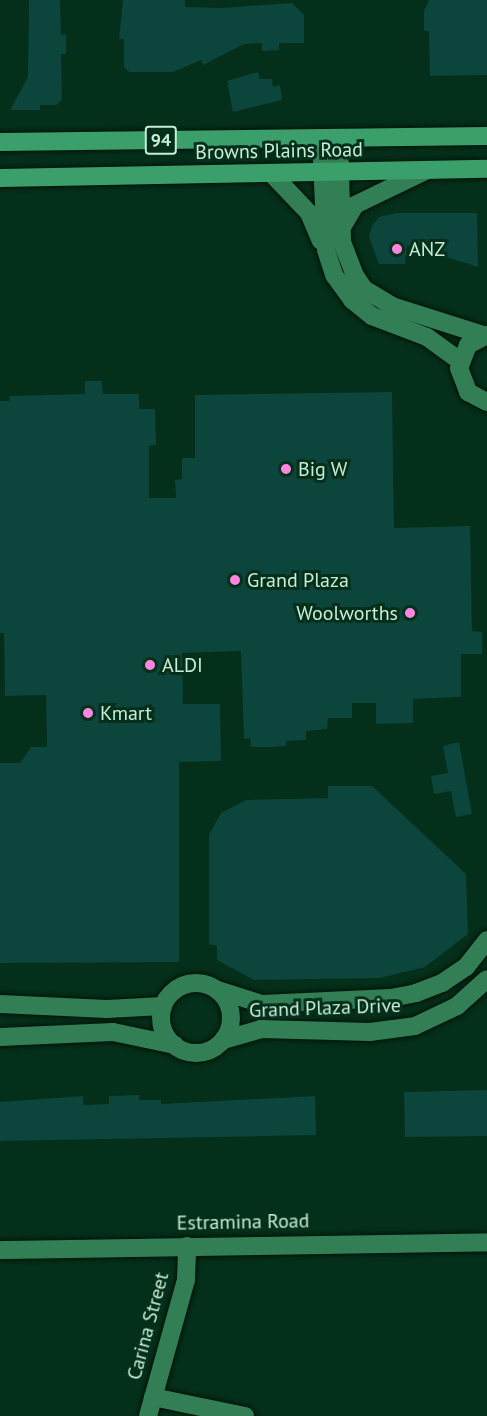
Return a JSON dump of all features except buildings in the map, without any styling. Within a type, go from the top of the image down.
[{"type":"main road","name":"Browns Plains Road","points":[[0,142],[487,136]]},
{"type":"main road","name":"Browns Plains Road","points":[[0,178],[487,169]]},
{"type":"street","points":[[326,250],[330,139]]},
{"type":"street","points":[[341,229],[355,205],[427,170]]},
{"type":"street","points":[[330,172],[346,257],[354,274],[376,298],[485,335]]},
{"type":"street","points":[[272,174],[309,213],[334,274],[362,308],[427,337],[460,361]]},
{"type":"street","points":[[483,403],[463,385],[460,361],[468,345],[485,335]]},
{"type":"street","name":"Grand Plaza Drive","points":[[218,990],[262,1004],[408,995],[442,983],[466,967],[487,940]]},
{"type":"street","name":"Grand Plaza Drive","points":[[223,1040],[261,1029],[370,1032],[416,1026],[457,1006],[487,979]]},
{"type":"street","points":[[0,1037],[113,1032],[175,1045],[198,1053],[223,1040],[231,1020],[226,998],[218,990],[191,983],[172,992],[163,1006],[162,1027],[175,1045]]},
{"type":"street","points":[[0,1004],[107,1009],[163,1006]]},
{"type":"street","name":"Estramina Road","points":[[0,1250],[487,1242]]},
{"type":"street","name":"Carina Street","points":[[148,1416],[186,1280],[187,1246]]},
{"type":"street","points":[[153,1397],[245,1416]]},
{"type":"place","name":"ANZ","points":[[397,249]]},
{"type":"place","name":"Big W","points":[[286,469]]},
{"type":"place","name":"Grand Plaza","points":[[235,580]]},
{"type":"place","name":"Woolworths","points":[[410,613]]},
{"type":"place","name":"ALDI","points":[[150,665]]},
{"type":"place","name":"Kmart","points":[[88,713]]}]
